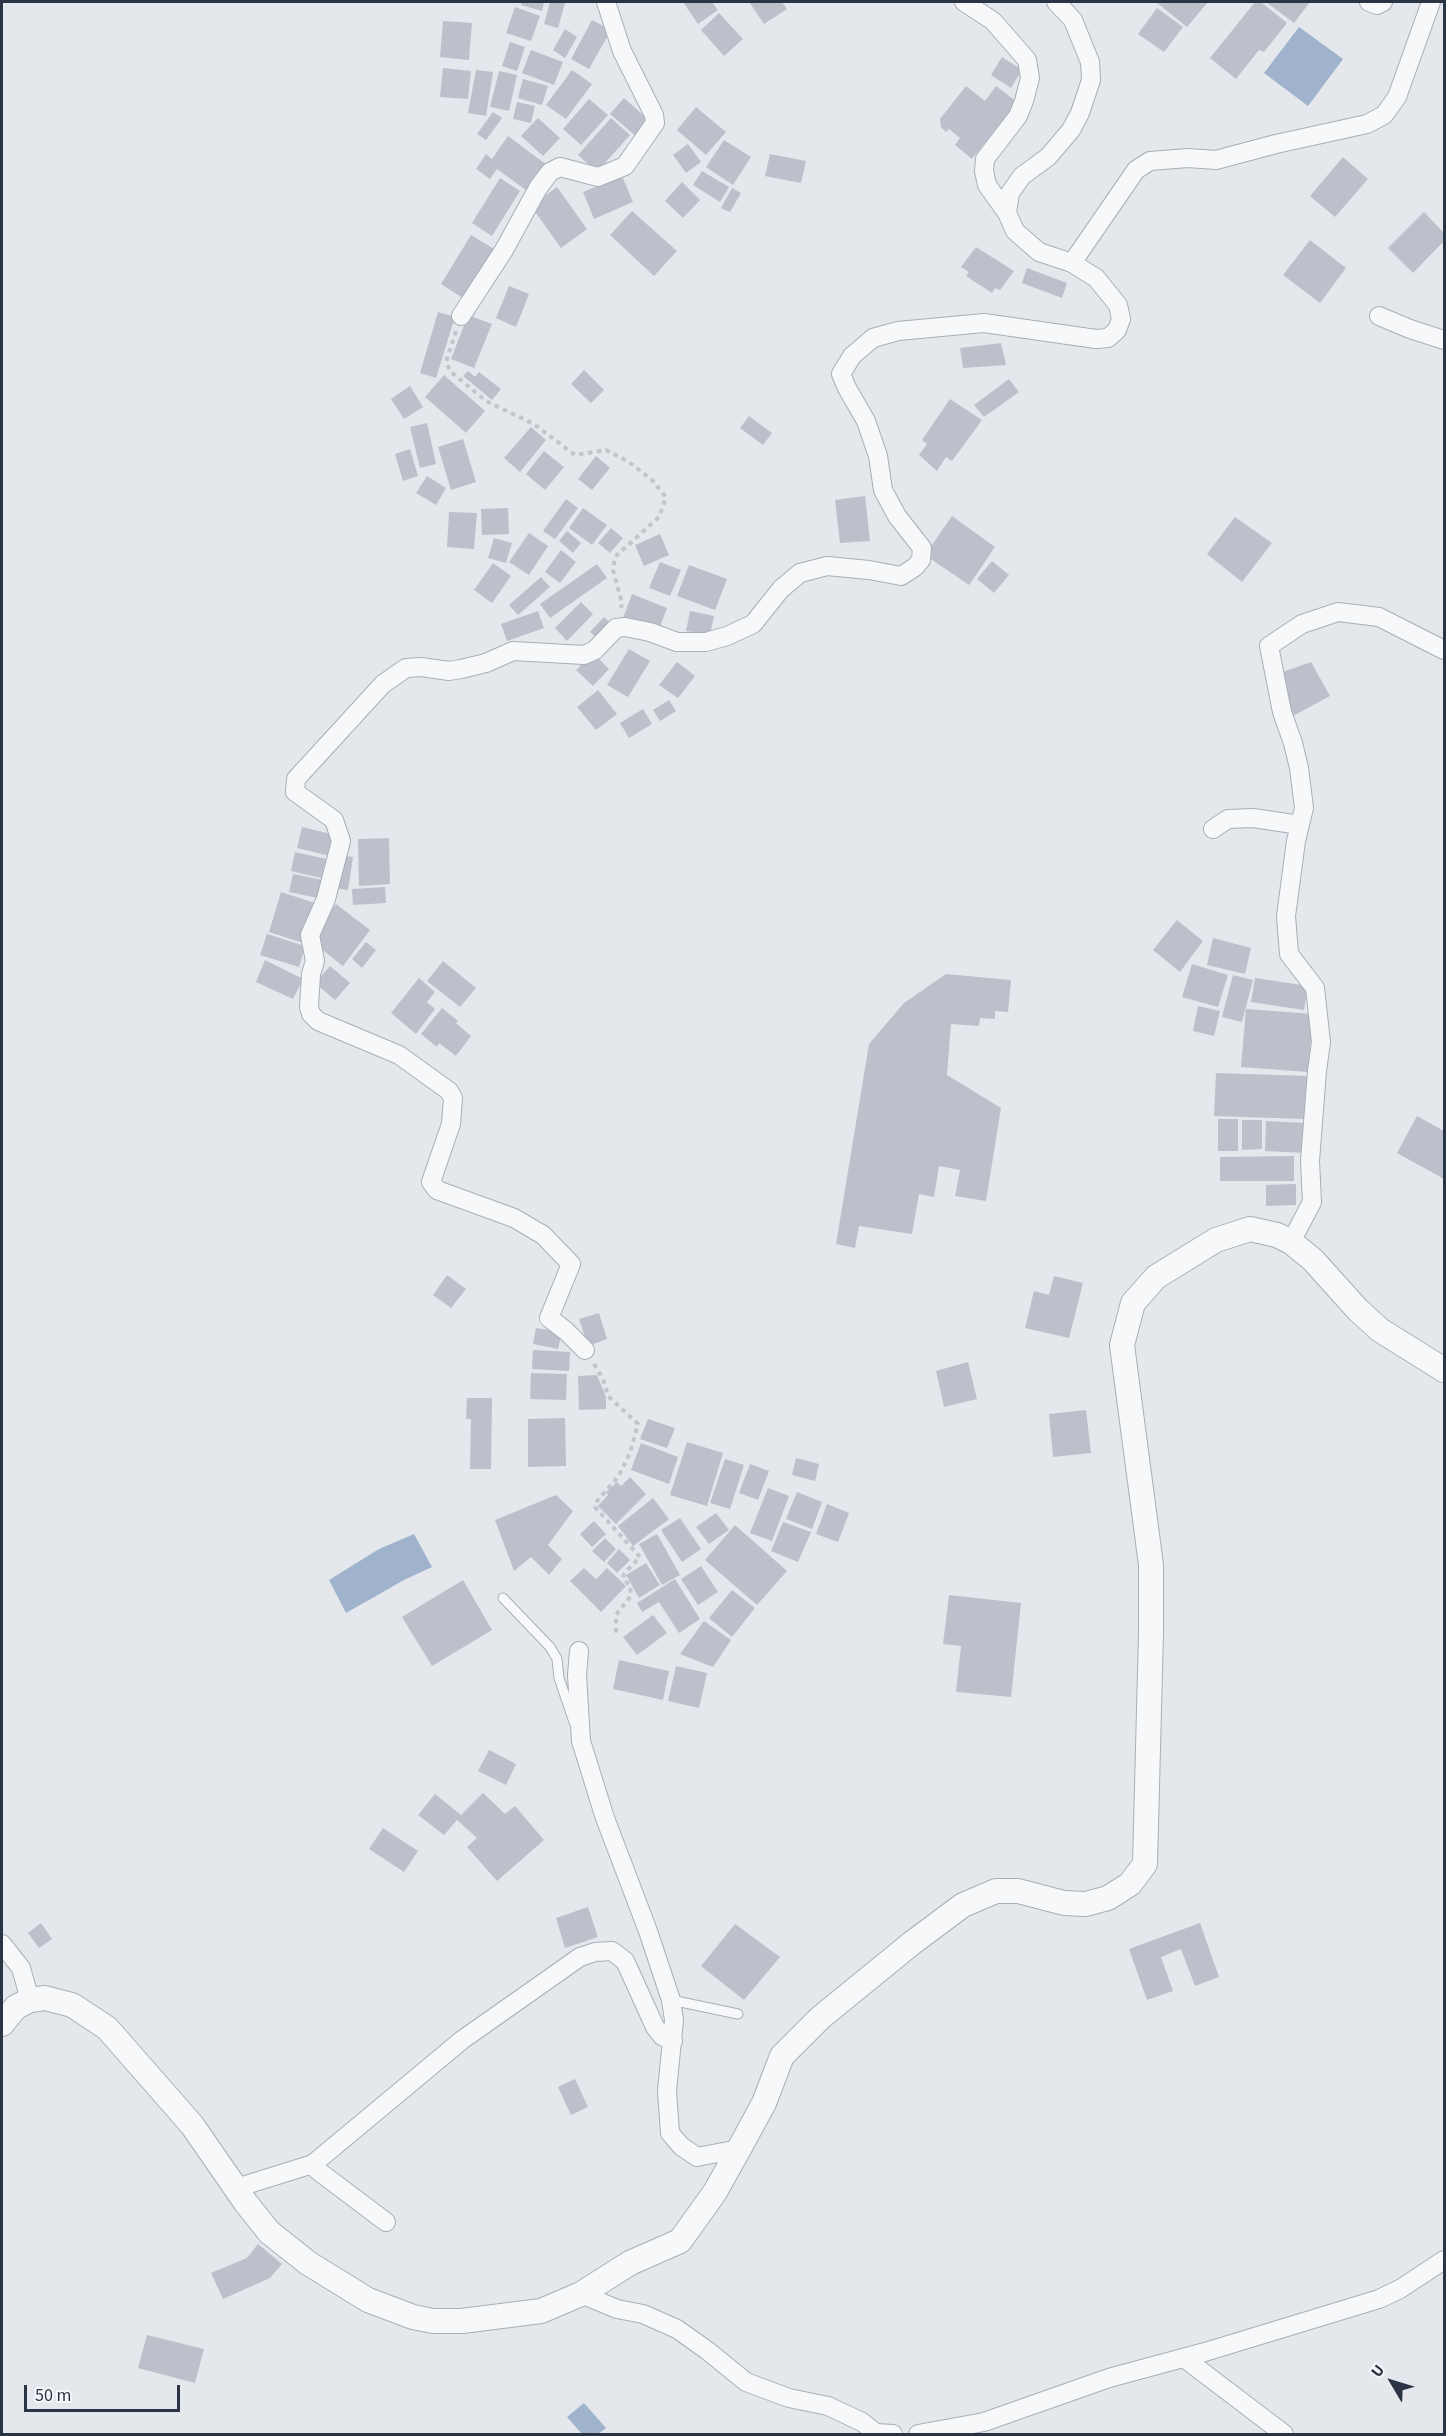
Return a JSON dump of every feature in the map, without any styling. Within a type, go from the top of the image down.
[{"type":"street","points":[[461,316],[550,172],[560,167],[597,177],[626,166],[655,123],[654,115],[622,51],[606,2]]},
{"type":"street","points":[[585,1350],[566,1330],[549,1318],[571,1264],[543,1235],[514,1218],[437,1190],[431,1182],[451,1124],[453,1098],[449,1092],[399,1055],[318,1020],[311,1014],[309,1008],[311,974],[315,961],[310,935],[326,899],[340,841],[334,820],[296,792],[294,784],[299,772],[383,684],[406,668],[422,666],[455,670],[486,663],[513,651],[584,655],[595,650],[616,628],[625,627],[650,632],[676,642],[706,642],[728,636],[753,624],[781,589],[800,573],[827,567],[869,570],[901,576],[909,572],[921,560],[922,548],[897,516],[883,490],[878,456],[866,421],[841,374],[852,356],[873,338],[898,331],[984,323],[1095,339],[1108,338],[1117,330],[1121,319],[1118,305],[1096,278],[1072,263],[1039,252],[1024,241],[1015,231],[1007,213],[987,185],[984,171],[985,159],[1018,116],[1030,78],[1027,60],[993,21],[964,2]]},
{"type":"street","points":[[1007,213],[1010,193],[1022,176],[1048,157],[1071,130],[1080,113],[1091,80],[1090,62],[1073,20],[1056,2]]},
{"type":"street","points":[[1369,2],[1377,5],[1383,2]]},
{"type":"street","points":[[1072,263],[1136,170],[1150,160],[1188,158],[1216,160],[1367,124],[1384,115],[1397,97],[1431,2]]},
{"type":"street","points":[[1379,316],[1444,340]]},
{"type":"street","points":[[1291,1242],[1312,1202],[1310,1161],[1321,1042],[1315,988],[1289,954],[1287,926],[1289,884],[1304,808],[1293,743],[1282,712],[1269,646],[1302,624],[1338,612],[1379,617],[1444,650]]},
{"type":"street","points":[[1213,829],[1228,819],[1253,818],[1300,825]]},
{"type":"street","points":[[2,2024],[16,2007],[30,2000],[55,1999],[72,2005],[107,2028],[192,2125],[268,2232],[286,2247],[368,2300],[413,2317],[433,2321],[462,2321],[541,2311],[581,2294],[630,2263],[680,2241],[715,2192],[739,2149],[764,2103],[782,2056],[802,2034],[866,1980],[963,1905],[996,1891],[1018,1891],[1064,1903],[1086,1904],[1108,1898],[1130,1884],[1145,1864],[1151,1565],[1122,1345],[1133,1303],[1156,1277],[1216,1240],[1250,1229],[1277,1235],[1291,1242],[1313,1260],[1358,1310],[1380,1330],[1444,1370]]},
{"type":"street","points":[[579,1651],[577,1675],[580,1741],[605,1818],[648,1931],[671,2000],[674,2020],[667,2091],[670,2133],[681,2146],[697,2157],[739,2149]]},
{"type":"street","points":[[2,1944],[21,1968],[30,2000]]},
{"type":"street","points":[[236,2188],[313,2164],[462,2040],[580,1957],[595,1952],[612,1951],[625,1961],[655,2027],[662,2036],[673,2041]]},
{"type":"street","points":[[313,2164],[317,2170],[386,2222]]},
{"type":"street","points":[[918,2434],[984,2422],[1109,2378],[1184,2358],[1378,2299],[1400,2289],[1444,2260]]},
{"type":"street","points":[[581,2294],[616,2309],[643,2314],[662,2321],[708,2351],[746,2382],[789,2398],[828,2406],[882,2434]]},
{"type":"street","points":[[1184,2358],[1284,2434]]},
{"type":"lane","points":[[503,1598],[550,1647],[557,1659],[558,1678],[580,1741]]},
{"type":"lane","points":[[671,2000],[738,2013]]},
{"type":"path","points":[[461,316],[446,362],[450,371],[486,401],[534,424],[575,454],[606,450],[629,462],[652,480],[666,496],[659,517],[615,557],[613,570],[622,603],[616,628]]},
{"type":"path","points":[[585,1350],[603,1379],[609,1396],[638,1424],[626,1461],[618,1477],[597,1501],[595,1507],[640,1557],[624,1574],[623,1578],[630,1586],[631,1596],[616,1615],[616,1637]]},
{"type":"water","points":[[1299,27],[1343,59],[1308,106],[1264,73]]},
{"type":"water","points":[[414,1534],[432,1567],[346,1613],[329,1580],[379,1549]]},
{"type":"water","points":[[584,2403],[606,2428],[598,2434],[582,2434],[567,2417]]},
{"type":"building","points":[[522,2],[544,2],[542,11],[521,5]]},
{"type":"building","points":[[550,2],[565,3],[558,28],[544,24]]},
{"type":"building","points":[[683,2],[712,2],[718,10],[698,24]]},
{"type":"building","points":[[749,2],[782,2],[787,9],[764,24]]},
{"type":"building","points":[[1156,2],[1208,2],[1187,27]]},
{"type":"building","points":[[1255,2],[1261,2],[1287,23],[1264,52],[1259,50],[1236,79],[1210,58]]},
{"type":"building","points":[[1266,2],[1310,2],[1294,23]]},
{"type":"building","points":[[515,7],[540,16],[531,41],[506,33]]},
{"type":"building","points":[[1157,8],[1183,27],[1164,52],[1138,34]]},
{"type":"building","points":[[719,13],[743,39],[724,56],[701,30]]},
{"type":"building","points":[[592,20],[611,30],[589,69],[571,59]]},
{"type":"building","points":[[443,21],[472,23],[469,60],[440,57]]},
{"type":"building","points":[[565,29],[577,37],[565,58],[553,50]]},
{"type":"building","points":[[510,42],[525,47],[517,71],[502,66]]},
{"type":"building","points":[[531,50],[563,62],[554,85],[522,73]]},
{"type":"building","points":[[1002,57],[1022,70],[1011,88],[991,75]]},
{"type":"building","points":[[443,68],[471,71],[468,99],[440,97]]},
{"type":"building","points":[[476,70],[493,72],[486,116],[468,113]]},
{"type":"building","points":[[572,70],[592,84],[566,119],[546,105]]},
{"type":"building","points":[[499,71],[517,75],[509,111],[490,107]]},
{"type":"building","points":[[523,79],[548,86],[542,105],[518,98]]},
{"type":"building","points":[[966,86],[985,101],[996,86],[1017,102],[972,159],[955,145],[960,138],[949,129],[946,132],[941,127],[940,119]]},
{"type":"building","points":[[624,98],[651,122],[637,137],[610,114]]},
{"type":"building","points":[[589,99],[608,115],[581,145],[563,129]]},
{"type":"building","points":[[517,102],[535,106],[531,123],[513,119]]},
{"type":"building","points":[[696,107],[726,132],[706,155],[677,130]]},
{"type":"building","points":[[493,112],[502,118],[486,140],[477,134]]},
{"type":"building","points":[[538,118],[560,138],[543,156],[521,136]]},
{"type":"building","points":[[611,118],[630,135],[597,172],[578,155]]},
{"type":"building","points":[[508,136],[547,165],[527,191],[497,169],[490,179],[476,169],[486,154],[492,159]]},
{"type":"building","points":[[724,140],[751,157],[733,185],[706,167]]},
{"type":"building","points":[[688,144],[701,162],[686,173],[673,155]]},
{"type":"building","points":[[770,154],[806,161],[801,183],[765,176]]},
{"type":"building","points":[[1343,157],[1368,179],[1335,217],[1310,196]]},
{"type":"building","points":[[702,171],[729,187],[720,202],[693,185]]},
{"type":"building","points":[[622,176],[633,202],[594,219],[583,192]]},
{"type":"building","points":[[500,178],[520,191],[492,236],[472,223]]},
{"type":"building","points":[[682,182],[700,200],[683,218],[665,201]]},
{"type":"building","points":[[557,187],[587,229],[561,248],[531,206]]},
{"type":"building","points":[[732,188],[741,193],[730,212],[721,208]]},
{"type":"building","points":[[632,211],[677,251],[654,276],[610,235]]},
{"type":"building","points":[[1424,212],[1444,233],[1444,241],[1413,273],[1388,248]]},
{"type":"building","points":[[471,235],[494,249],[463,298],[441,284]]},
{"type":"building","points":[[1310,240],[1346,268],[1320,303],[1283,275]]},
{"type":"building","points":[[976,247],[1014,271],[1000,290],[995,288],[992,293],[966,276],[969,272],[961,267]]},
{"type":"building","points":[[1027,268],[1067,283],[1062,298],[1022,283]]},
{"type":"building","points":[[509,286],[529,294],[516,327],[496,318]]},
{"type":"building","points":[[438,312],[455,317],[436,378],[420,373]]},
{"type":"building","points":[[468,315],[492,324],[474,368],[451,359]]},
{"type":"building","points":[[1001,343],[1006,365],[963,368],[960,348]]},
{"type":"building","points":[[584,370],[604,390],[591,403],[571,384]]},
{"type":"building","points":[[468,371],[475,377],[479,372],[501,389],[492,400],[463,376]]},
{"type":"building","points":[[444,375],[485,411],[466,433],[425,397]]},
{"type":"building","points":[[1009,379],[1019,392],[984,417],[974,405]]},
{"type":"building","points":[[410,386],[423,407],[404,419],[391,399]]},
{"type":"building","points":[[950,399],[982,420],[952,461],[946,457],[937,471],[919,455],[927,444],[922,440]]},
{"type":"building","points":[[749,416],[772,433],[763,445],[740,428]]},
{"type":"building","points":[[427,423],[436,464],[420,468],[410,427]]},
{"type":"building","points":[[531,427],[546,440],[520,472],[504,458]]},
{"type":"building","points":[[463,439],[476,482],[451,490],[438,447]]},
{"type":"building","points":[[410,449],[418,476],[403,481],[395,454]]},
{"type":"building","points":[[544,451],[564,467],[545,490],[526,474]]},
{"type":"building","points":[[596,456],[610,468],[592,490],[578,479]]},
{"type":"building","points":[[427,476],[446,488],[436,505],[416,493]]},
{"type":"building","points":[[865,496],[870,541],[840,543],[835,500]]},
{"type":"building","points":[[566,499],[578,508],[555,539],[543,531]]},
{"type":"building","points":[[508,508],[509,534],[482,535],[481,509]]},
{"type":"building","points":[[583,508],[607,525],[592,545],[569,528]]},
{"type":"building","points":[[449,512],[477,513],[474,549],[447,547]]},
{"type":"building","points":[[952,516],[995,547],[969,585],[925,555]]},
{"type":"building","points":[[1235,517],[1272,543],[1242,582],[1207,554]]},
{"type":"building","points":[[611,528],[623,538],[610,553],[598,543]]},
{"type":"building","points":[[567,531],[581,543],[573,553],[559,541]]},
{"type":"building","points":[[529,533],[548,546],[529,575],[509,562]]},
{"type":"building","points":[[660,534],[669,555],[644,566],[635,545]]},
{"type":"building","points":[[494,538],[512,543],[506,563],[488,558]]},
{"type":"building","points":[[561,550],[576,562],[560,583],[545,572]]},
{"type":"building","points":[[992,561],[1009,575],[994,593],[977,579]]},
{"type":"building","points":[[660,562],[681,570],[670,596],[649,588]]},
{"type":"building","points":[[493,563],[511,576],[492,603],[474,590]]},
{"type":"building","points":[[597,564],[607,578],[550,618],[540,604]]},
{"type":"building","points":[[689,565],[727,579],[715,610],[677,596]]},
{"type":"building","points":[[541,577],[550,587],[518,615],[509,605]]},
{"type":"building","points":[[632,594],[667,608],[658,632],[623,618]]},
{"type":"building","points":[[581,602],[593,614],[567,641],[555,628]]},
{"type":"building","points":[[538,611],[544,628],[507,641],[501,624]]},
{"type":"building","points":[[690,611],[714,616],[710,635],[686,631]]},
{"type":"building","points":[[604,617],[613,626],[599,640],[590,632]]},
{"type":"building","points":[[629,649],[650,661],[628,697],[607,685]]},
{"type":"building","points":[[593,653],[609,669],[593,686],[576,670]]},
{"type":"building","points":[[677,662],[695,676],[678,698],[659,685]]},
{"type":"building","points":[[1311,662],[1330,696],[1289,718],[1280,673]]},
{"type":"building","points":[[598,690],[617,714],[596,730],[577,707]]},
{"type":"building","points":[[669,700],[676,711],[660,721],[653,710]]},
{"type":"building","points":[[643,709],[652,724],[629,738],[620,723]]},
{"type":"building","points":[[302,827],[335,835],[330,856],[297,848]]},
{"type":"building","points":[[389,838],[390,884],[359,886],[358,839]]},
{"type":"building","points":[[295,852],[326,859],[321,878],[291,871]]},
{"type":"building","points":[[338,855],[353,857],[348,890],[333,888]]},
{"type":"building","points":[[293,874],[322,880],[318,898],[289,892]]},
{"type":"building","points":[[385,887],[386,903],[353,905],[352,889]]},
{"type":"building","points":[[281,892],[315,903],[303,943],[269,932]]},
{"type":"building","points":[[336,904],[370,930],[343,966],[316,945],[321,939],[314,934]]},
{"type":"building","points":[[1177,920],[1203,941],[1180,972],[1153,950]]},
{"type":"building","points":[[267,934],[305,946],[299,967],[260,955]]},
{"type":"building","points":[[1213,938],[1251,948],[1245,974],[1207,965]]},
{"type":"building","points":[[366,942],[376,950],[362,968],[352,959]]},
{"type":"building","points":[[265,960],[303,979],[293,999],[256,982]]},
{"type":"building","points":[[443,961],[476,988],[460,1007],[427,981]]},
{"type":"building","points":[[1192,964],[1228,975],[1218,1007],[1182,997]]},
{"type":"building","points":[[330,966],[350,983],[335,1000],[315,983]]},
{"type":"building","points":[[946,974],[1011,980],[1008,1012],[995,1011],[995,1019],[980,1018],[979,1026],[951,1024],[947,1075],[1001,1108],[986,1201],[955,1196],[960,1170],[939,1166],[934,1197],[919,1194],[912,1234],[859,1226],[855,1248],[836,1244],[869,1044],[904,1003]]},
{"type":"building","points":[[1233,975],[1253,980],[1242,1022],[1222,1017]]},
{"type":"building","points":[[419,978],[435,992],[427,1002],[435,1009],[416,1034],[391,1013]]},
{"type":"building","points":[[1255,978],[1308,986],[1304,1010],[1251,1002]]},
{"type":"building","points":[[1198,1006],[1220,1011],[1214,1036],[1193,1031]]},
{"type":"building","points":[[442,1008],[471,1036],[456,1056],[439,1043],[437,1047],[421,1034]]},
{"type":"building","points":[[1246,1009],[1313,1014],[1308,1072],[1241,1067]]},
{"type":"building","points":[[1216,1073],[1307,1076],[1306,1119],[1214,1116]]},
{"type":"building","points":[[1417,1116],[1444,1131],[1444,1179],[1397,1153]]},
{"type":"building","points":[[1218,1119],[1238,1119],[1238,1151],[1218,1151]]},
{"type":"building","points":[[1242,1120],[1262,1120],[1262,1149],[1242,1150]]},
{"type":"building","points":[[1266,1121],[1307,1123],[1306,1153],[1265,1151]]},
{"type":"building","points":[[1294,1156],[1294,1181],[1220,1181],[1220,1157]]},
{"type":"building","points":[[1296,1184],[1296,1205],[1266,1206],[1266,1185]]},
{"type":"building","points":[[447,1275],[466,1289],[451,1308],[433,1295]]},
{"type":"building","points":[[1054,1276],[1083,1283],[1069,1338],[1025,1328],[1034,1291],[1049,1295]]},
{"type":"building","points":[[599,1313],[607,1339],[588,1346],[579,1319]]},
{"type":"building","points":[[536,1328],[562,1332],[558,1349],[533,1344]]},
{"type":"building","points":[[533,1350],[570,1352],[569,1371],[532,1369]]},
{"type":"building","points":[[968,1362],[977,1399],[944,1407],[936,1371]]},
{"type":"building","points":[[531,1373],[567,1374],[566,1400],[530,1399]]},
{"type":"building","points":[[597,1375],[606,1397],[606,1409],[579,1410],[578,1376]]},
{"type":"building","points":[[467,1398],[492,1398],[491,1469],[470,1469],[471,1419],[466,1419]]},
{"type":"building","points":[[1086,1410],[1091,1453],[1053,1457],[1049,1414]]},
{"type":"building","points":[[565,1418],[566,1466],[528,1467],[528,1419]]},
{"type":"building","points":[[648,1419],[675,1428],[667,1448],[640,1439]]},
{"type":"building","points":[[687,1442],[723,1453],[707,1506],[670,1495]]},
{"type":"building","points":[[641,1443],[678,1457],[669,1484],[631,1470]]},
{"type":"building","points":[[796,1458],[819,1464],[815,1481],[792,1475]]},
{"type":"building","points":[[725,1459],[744,1465],[730,1509],[710,1503]]},
{"type":"building","points":[[750,1464],[769,1471],[758,1500],[739,1493]]},
{"type":"building","points":[[630,1477],[646,1494],[616,1524],[598,1506],[608,1495],[606,1492],[617,1482],[621,1486]]},
{"type":"building","points":[[768,1488],[789,1496],[772,1541],[750,1533]]},
{"type":"building","points":[[797,1492],[822,1502],[812,1529],[786,1519]]},
{"type":"building","points":[[556,1495],[573,1511],[548,1545],[562,1559],[549,1575],[531,1557],[514,1571],[495,1520]]},
{"type":"building","points":[[653,1498],[669,1519],[633,1546],[618,1526]]},
{"type":"building","points":[[827,1504],[849,1513],[838,1542],[816,1534]]},
{"type":"building","points":[[716,1513],[729,1530],[709,1544],[696,1527]]},
{"type":"building","points":[[680,1518],[701,1549],[682,1562],[661,1530]]},
{"type":"building","points":[[594,1521],[606,1534],[592,1547],[580,1534]]},
{"type":"building","points":[[783,1522],[811,1532],[798,1562],[771,1551]]},
{"type":"building","points":[[735,1525],[787,1571],[757,1605],[705,1560]]},
{"type":"building","points":[[657,1534],[680,1575],[662,1585],[639,1544]]},
{"type":"building","points":[[605,1538],[616,1549],[604,1562],[592,1551]]},
{"type":"building","points":[[619,1549],[630,1560],[617,1573],[607,1563]]},
{"type":"building","points":[[646,1563],[660,1585],[639,1598],[626,1575]]},
{"type":"building","points":[[701,1566],[718,1592],[698,1605],[681,1579]]},
{"type":"building","points":[[584,1568],[596,1579],[607,1568],[626,1586],[601,1612],[570,1581]]},
{"type":"building","points":[[675,1579],[700,1619],[679,1633],[659,1602],[642,1612],[637,1603]]},
{"type":"building","points":[[463,1580],[492,1630],[432,1666],[402,1617]]},
{"type":"building","points":[[732,1590],[755,1608],[732,1637],[709,1618]]},
{"type":"building","points":[[949,1595],[1021,1603],[1011,1697],[956,1692],[961,1646],[943,1644]]},
{"type":"building","points":[[653,1615],[667,1633],[637,1655],[623,1637]]},
{"type":"building","points":[[704,1621],[731,1640],[713,1667],[680,1654]]},
{"type":"building","points":[[619,1660],[669,1671],[663,1700],[613,1689]]},
{"type":"building","points":[[676,1666],[707,1673],[699,1708],[668,1701]]},
{"type":"building","points":[[489,1750],[516,1764],[506,1785],[478,1771]]},
{"type":"building","points":[[483,1793],[505,1814],[515,1806],[544,1840],[497,1881],[467,1847],[477,1838],[457,1820],[444,1835],[418,1815],[435,1794],[461,1815]]},
{"type":"building","points":[[383,1828],[418,1851],[404,1872],[369,1849]]},
{"type":"building","points":[[588,1907],[598,1937],[565,1948],[556,1918]]},
{"type":"building","points":[[41,1923],[52,1939],[39,1948],[28,1933]]},
{"type":"building","points":[[1200,1923],[1219,1977],[1195,1986],[1181,1949],[1161,1957],[1173,1991],[1147,2000],[1129,1949]]},
{"type":"building","points":[[735,1924],[780,1957],[744,2000],[701,1966]]},
{"type":"building","points":[[575,2079],[588,2107],[571,2115],[558,2087]]},
{"type":"building","points":[[258,2244],[282,2264],[270,2278],[223,2299],[211,2273],[247,2258]]},
{"type":"building","points":[[147,2335],[204,2349],[195,2383],[138,2368]]}]
